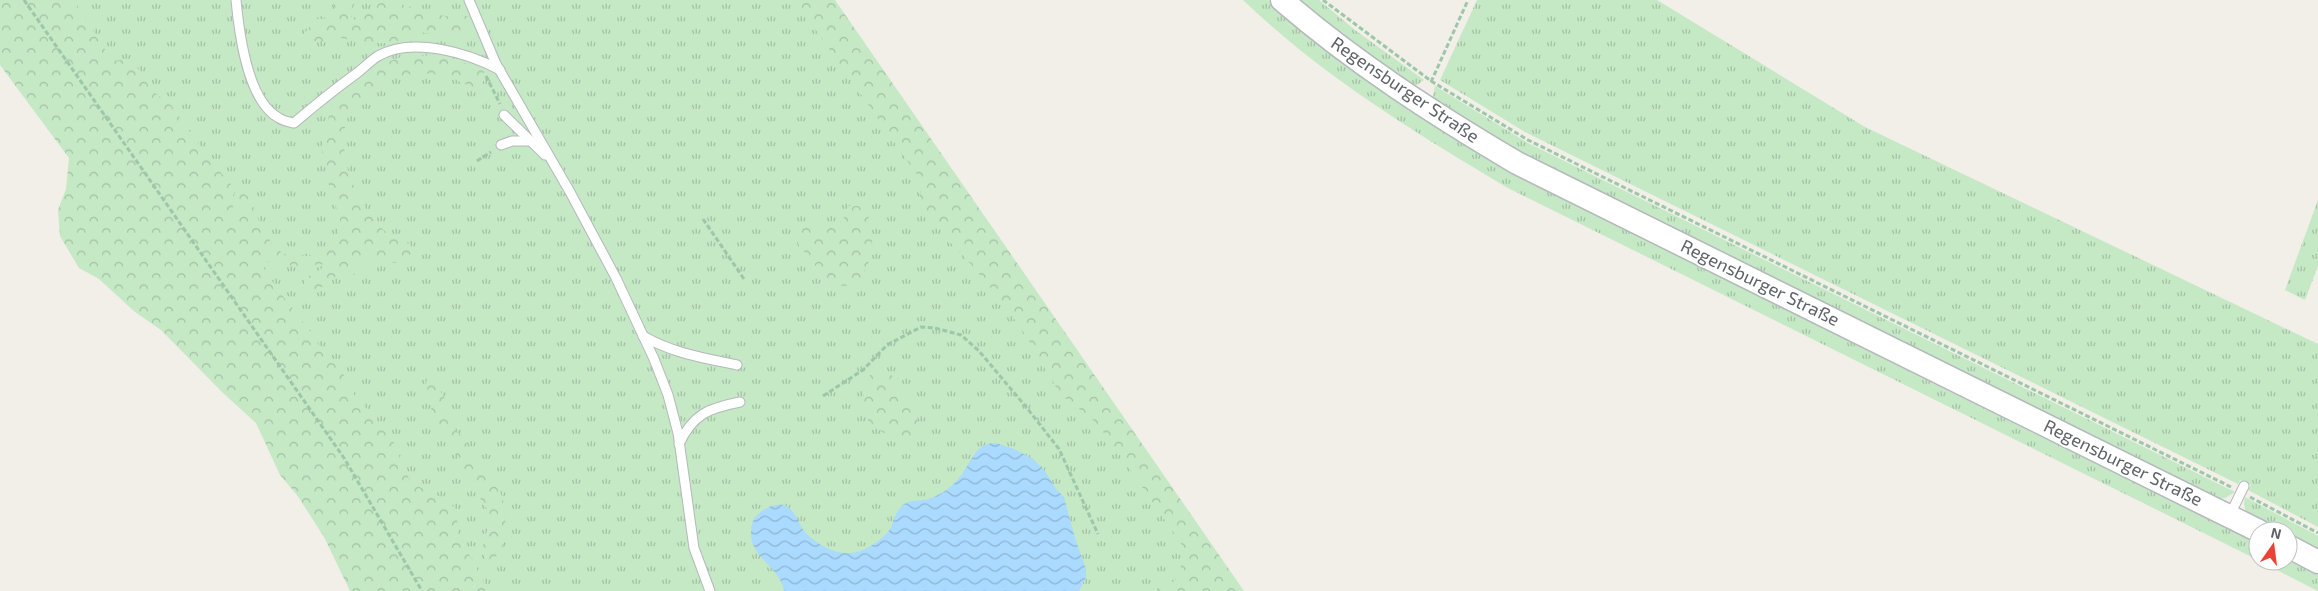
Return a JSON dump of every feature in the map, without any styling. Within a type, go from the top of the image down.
[{"type":"street","name":"Regensburger Straße","points":[[1282,0],[1341,49],[1418,104],[1517,164],[2248,525]]},
{"type":"street","points":[[2298,551],[2318,562]]},
{"type":"lane","points":[[236,0],[239,31],[259,96],[268,110],[279,118],[294,123],[378,56],[396,50],[420,48],[452,51],[482,60],[500,70]]},
{"type":"lane","points":[[469,0],[500,70],[616,278],[668,395],[679,444],[694,548],[710,591]]},
{"type":"lane","points":[[504,115],[552,161]]},
{"type":"lane","points":[[501,145],[512,141],[530,141]]},
{"type":"lane","points":[[643,336],[660,346],[675,351],[737,365]]},
{"type":"lane","points":[[679,444],[686,429],[707,410],[740,402]]},
{"type":"lane","points":[[2230,515],[2242,489]]},
{"type":"path","points":[[24,0],[344,458],[422,591]]},
{"type":"path","points":[[1322,0],[1431,81],[1528,140],[2242,489],[2318,533]]},
{"type":"path","points":[[1434,76],[1468,0]]},
{"type":"path","points":[[703,218],[744,279]]},
{"type":"path","points":[[823,396],[863,370],[887,345],[921,326],[961,335],[979,351],[1059,449],[1098,534]]},
{"type":"green space","points":[[0,0],[74,0],[112,61],[129,59],[141,72],[151,90],[171,105],[210,160],[233,187],[233,208],[237,216],[234,194],[238,189],[250,198],[262,229],[275,248],[284,254],[307,256],[321,254],[333,246],[340,228],[340,219],[328,182],[327,167],[321,148],[331,107],[350,83],[367,70],[401,57],[434,55],[484,68],[484,79],[479,92],[465,84],[441,75],[425,73],[392,78],[364,94],[354,106],[347,120],[344,146],[346,163],[354,187],[362,203],[376,223],[395,238],[410,244],[413,251],[402,264],[380,260],[358,263],[354,275],[341,274],[316,290],[305,290],[304,279],[329,264],[292,266],[279,259],[261,264],[315,338],[322,351],[340,368],[356,398],[372,414],[396,446],[402,465],[412,484],[434,493],[454,507],[459,543],[477,564],[487,591],[350,591],[324,537],[297,495],[280,475],[256,423],[223,393],[161,330],[135,312],[99,279],[79,268],[60,236],[58,210],[66,189],[69,158],[0,65]]},
{"type":"green space","points":[[9,0],[817,0],[1232,591],[416,591]]},
{"type":"green space","points":[[332,0],[352,0],[355,2],[350,15],[357,22],[381,3],[396,3],[445,16],[484,17],[481,30],[475,37],[436,35],[420,32],[392,43],[369,43],[341,38],[327,41],[299,41],[315,19],[338,18]]},
{"type":"green space","points":[[795,0],[835,0],[1244,591],[1157,591],[1157,585],[1175,581],[1182,563],[1182,545],[1109,439],[1092,419],[1060,394],[1026,336],[1000,299],[946,238],[934,220],[914,210],[922,189],[920,179]]},
{"type":"green space","points":[[1243,0],[1268,0],[1312,38],[1358,73],[1453,137],[2248,536],[2248,555],[1508,188],[1438,146],[1370,101],[1305,54]]},
{"type":"green space","points":[[1295,0],[1319,0],[1355,30],[1424,80],[1410,87]]},
{"type":"green space","points":[[1477,0],[1657,0],[1865,127],[2318,344],[2318,527],[2248,490],[2251,485],[2240,480],[2238,484],[1525,132],[1440,80]]},
{"type":"green space","points":[[1435,86],[1528,143],[2235,492],[2225,498],[2218,499],[1568,179],[1434,103]]},
{"type":"green space","points":[[2318,200],[2318,266],[2305,300],[2285,290]]},
{"type":"green space","points":[[849,206],[861,206],[869,212],[868,228],[873,238],[868,264],[861,277],[847,286],[831,285],[798,244],[797,232],[812,221],[830,226],[843,220]]},
{"type":"green space","points":[[433,368],[440,390],[447,403],[445,415],[453,428],[465,438],[469,452],[494,482],[501,494],[506,511],[504,543],[501,551],[493,560],[485,559],[483,548],[484,539],[492,519],[472,484],[468,472],[461,467],[457,454],[443,437],[432,412],[426,382]]},
{"type":"green space","points":[[884,371],[898,379],[903,394],[917,417],[919,425],[918,436],[904,437],[882,432],[870,423],[866,417],[863,411],[863,404],[866,381],[873,373]]},
{"type":"green space","points":[[2245,497],[2290,521],[2261,521],[2246,513]]},
{"type":"green space","points":[[2298,525],[2318,536],[2318,553],[2298,542]]},
{"type":"green space","points":[[2298,563],[2318,574],[2318,591],[2279,571],[2298,571]]},
{"type":"water","points":[[996,443],[1014,449],[1033,459],[1045,471],[1056,489],[1064,497],[1086,569],[1086,577],[1079,591],[784,591],[781,581],[756,550],[752,541],[751,531],[754,518],[768,507],[779,504],[789,508],[795,514],[805,532],[824,547],[847,553],[863,550],[877,542],[888,532],[896,513],[902,506],[910,501],[930,499],[944,492],[959,478],[978,450],[983,446]]}]
